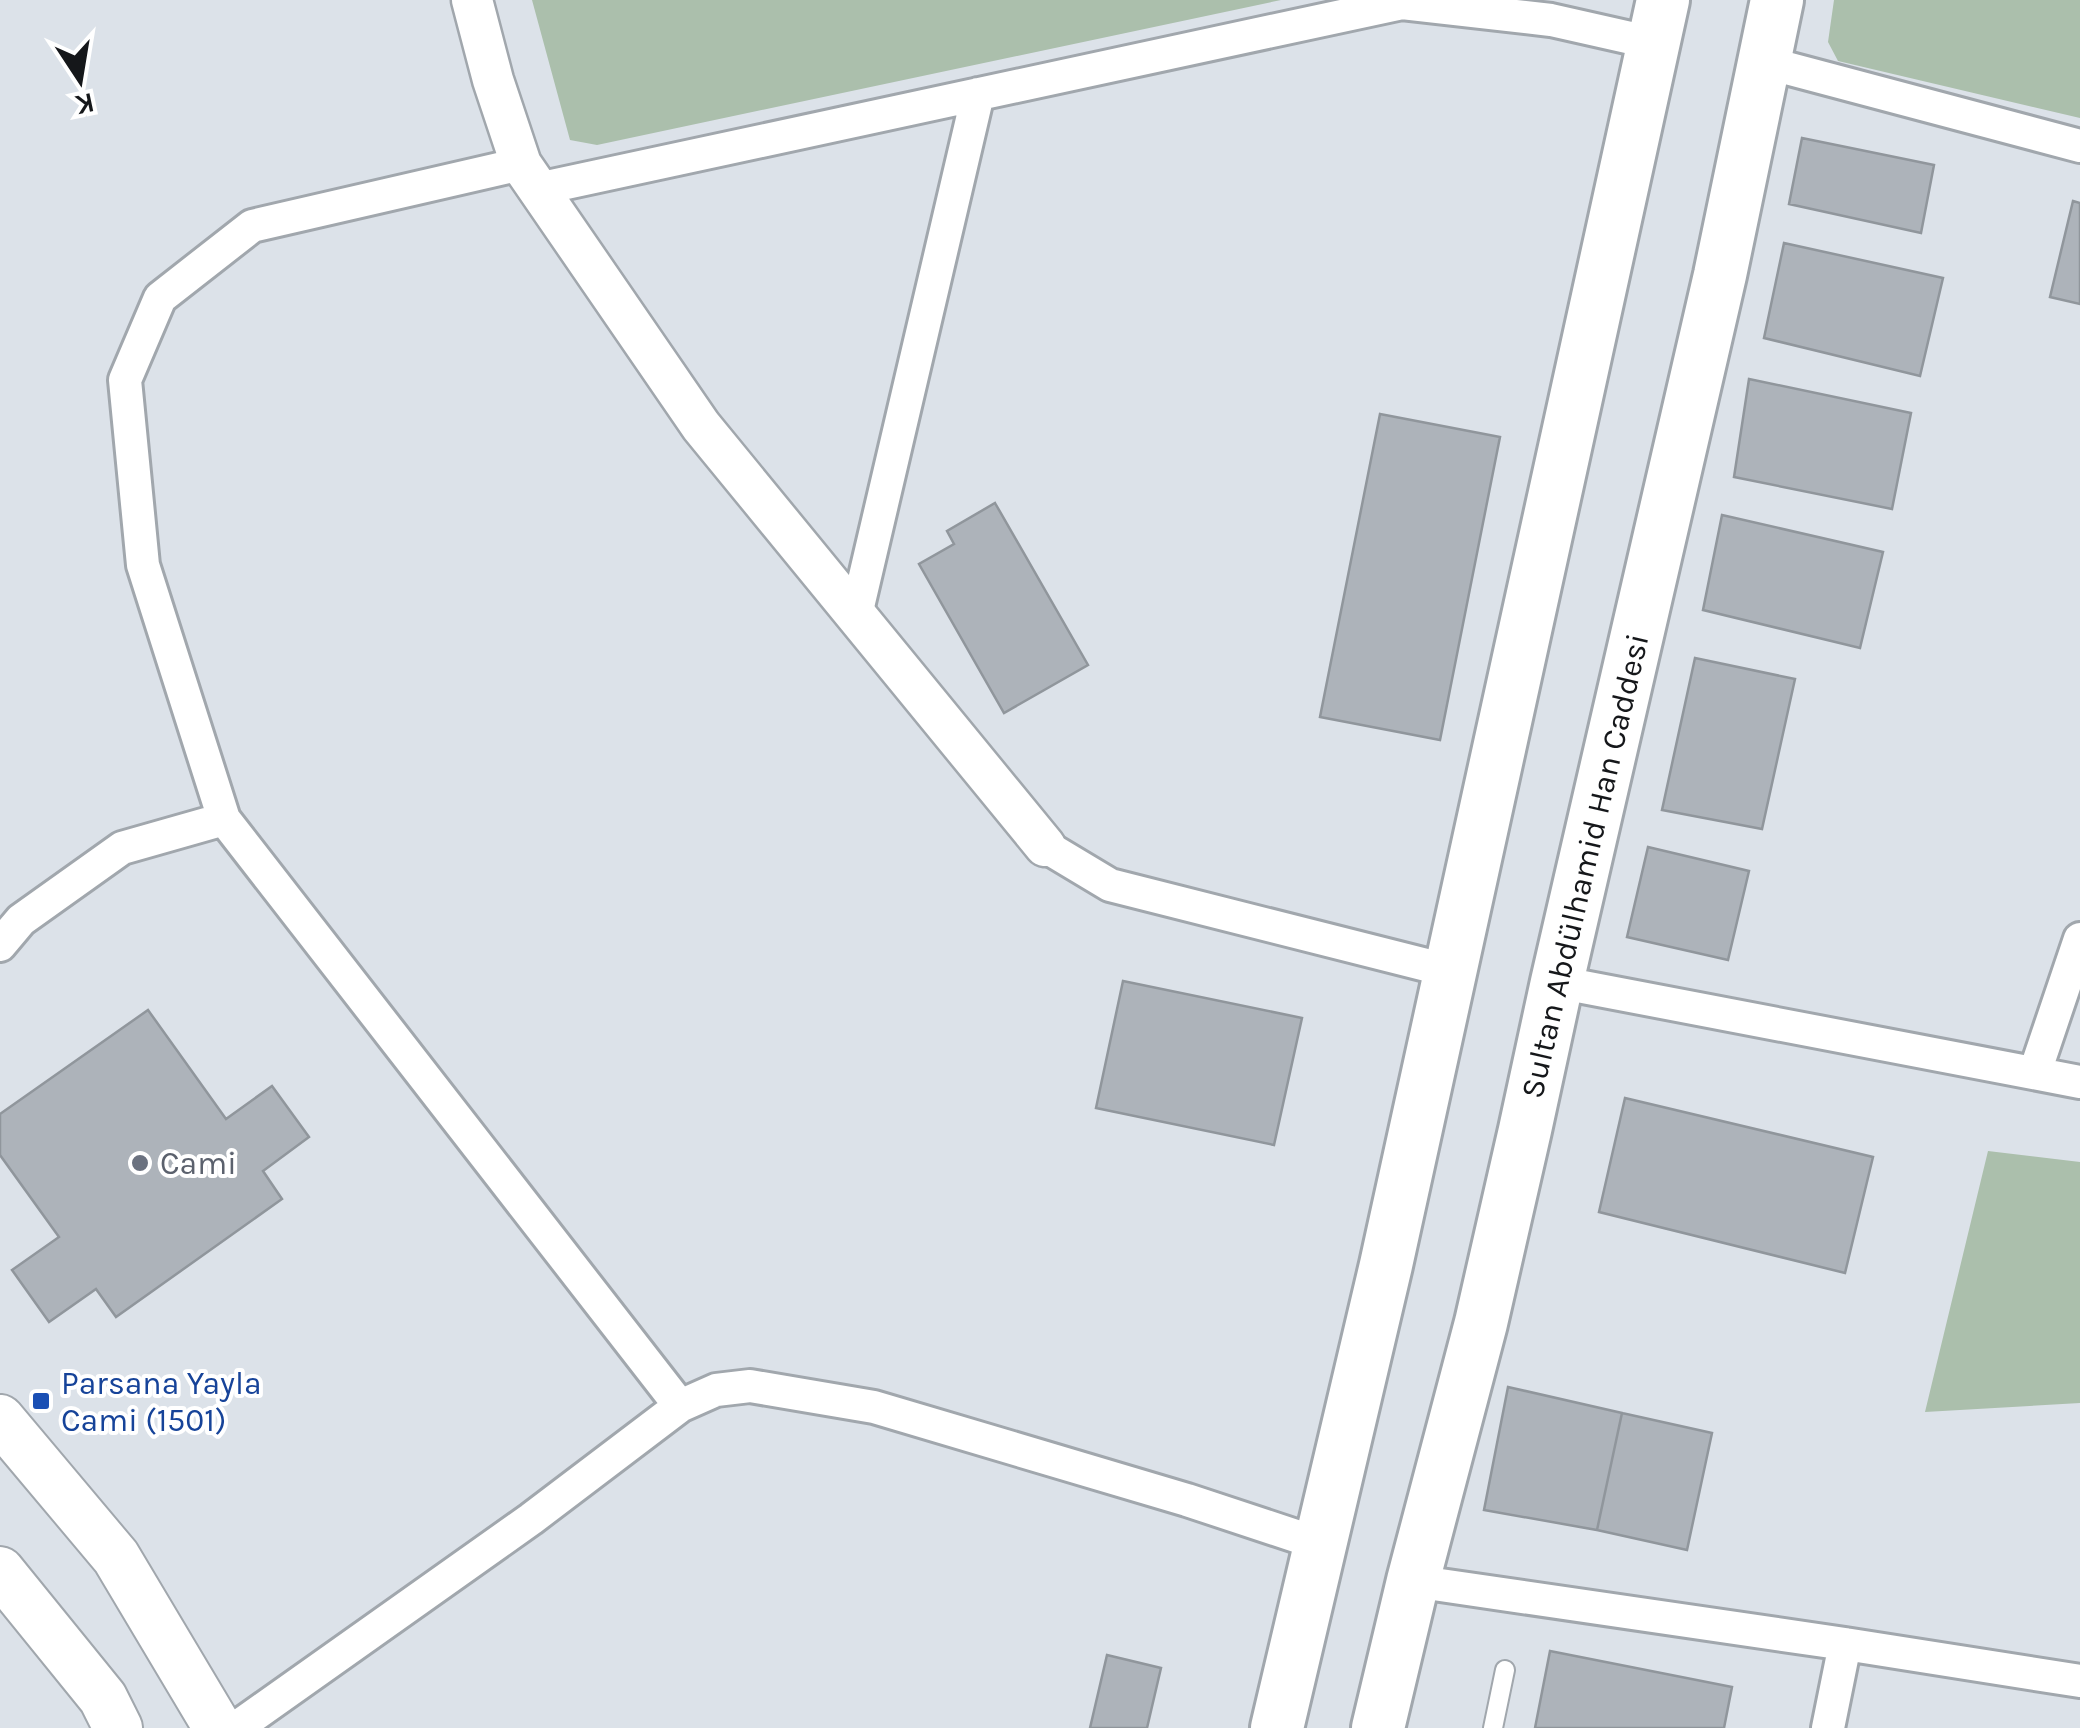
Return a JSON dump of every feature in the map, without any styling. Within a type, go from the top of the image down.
[{"type":"main road","name":"Sultan Abdülhamid Han Caddesi","points":[[1378,1728],[1481,1323],[1715,294],[1777,0]]},
{"type":"main road","points":[[1278,1728],[1386,1265],[1658,22]]},
{"type":"main road","points":[[0,1419],[116,1557],[218,1728]]},
{"type":"main road","points":[[0,1572],[103,1698],[118,1728]]},
{"type":"street","points":[[472,0],[493,80],[530,177],[701,426],[1045,846],[1110,885],[1450,970]]},
{"type":"street","points":[[680,1406],[224,819],[143,565],[125,380],[160,298],[252,226],[978,94],[1402,4],[1551,20],[1658,22]]},
{"type":"street","points":[[1764,62],[2080,146]]},
{"type":"street","points":[[856,615],[978,94]]},
{"type":"street","points":[[0,945],[21,920],[122,848],[224,819]]},
{"type":"street","points":[[2035,1072],[2080,939]]},
{"type":"street","points":[[1556,982],[2080,1082]]},
{"type":"street","points":[[236,1728],[531,1519],[680,1406],[716,1390],[750,1386],[874,1407],[1187,1500],[1320,1544]]},
{"type":"street","points":[[1414,1581],[2080,1681]]},
{"type":"street","points":[[1828,1728],[1846,1644]]},
{"type":"lane","points":[[1493,1728],[1505,1670]]},
{"type":"green space","points":[[532,0],[1281,0],[597,145],[570,140]]},
{"type":"green space","points":[[1834,0],[2080,0],[2080,118],[1838,61],[1828,42]]},
{"type":"green space","points":[[1988,1151],[2080,1162],[2080,1403],[1925,1412]]},
{"type":"building","points":[[1802,138],[1934,165],[1921,233],[1789,204]]},
{"type":"building","points":[[2073,201],[2080,203],[2080,304],[2050,297]]},
{"type":"building","points":[[1784,243],[1943,278],[1920,376],[1764,338]]},
{"type":"building","points":[[1749,379],[1911,413],[1892,509],[1734,477]]},
{"type":"building","points":[[1380,414],[1500,437],[1440,740],[1320,717]]},
{"type":"building","points":[[995,503],[1088,665],[1004,713],[919,564],[954,544],[947,531]]},
{"type":"building","points":[[1722,515],[1883,552],[1860,648],[1703,610]]},
{"type":"building","points":[[1695,658],[1795,679],[1762,829],[1662,810]]},
{"type":"building","points":[[1648,847],[1749,871],[1728,960],[1627,937]]},
{"type":"building","points":[[1123,981],[1302,1018],[1274,1145],[1096,1108]]},
{"type":"building","name":"Cami","points":[[148,1010],[226,1119],[272,1086],[309,1137],[263,1171],[282,1199],[116,1317],[96,1289],[49,1322],[12,1270],[59,1237],[0,1155],[0,1114]]},
{"type":"building","points":[[1625,1098],[1873,1157],[1845,1273],[1599,1212]]},
{"type":"building","points":[[1508,1387],[1622,1413],[1597,1530],[1484,1510]]},
{"type":"building","points":[[1622,1413],[1712,1433],[1687,1550],[1597,1530]]},
{"type":"building","points":[[1550,1651],[1732,1687],[1724,1728],[1535,1728]]},
{"type":"building","points":[[1107,1655],[1161,1668],[1147,1728],[1090,1728]]},
{"type":"place","name":"Cami","points":[[140,1163]]},
{"type":"place","name":"Parsana Yayla Cami (1501)","points":[[41,1401]]}]
